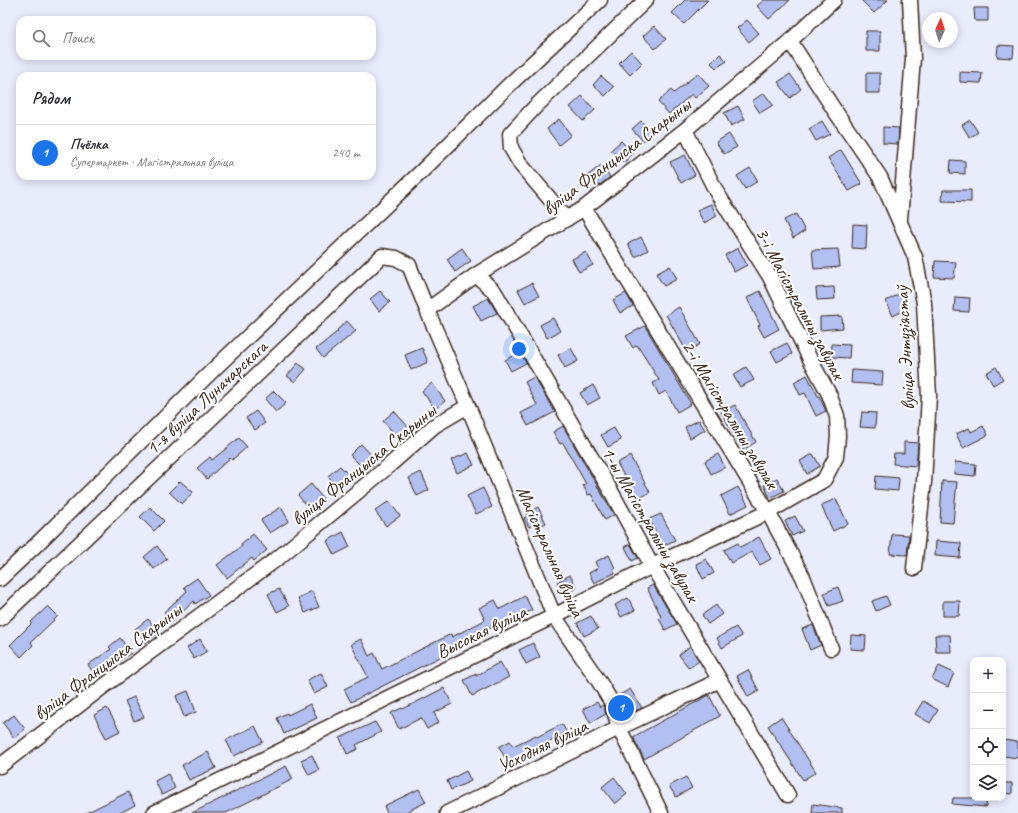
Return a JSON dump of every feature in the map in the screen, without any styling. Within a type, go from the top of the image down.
[{"type":"street","points":[[0,579],[214,369],[422,171],[509,85],[600,0]]},
{"type":"street","points":[[567,219],[520,165],[511,148],[510,134],[535,107],[646,0]]},
{"type":"street","name":"вуліца Францыска Скарыны","points":[[427,310],[476,275],[584,208],[685,130],[790,41],[834,0]]},
{"type":"street","points":[[900,221],[913,58],[910,0]]},
{"type":"street","name":"вуліца Энтузіястаў","points":[[790,41],[833,108],[880,176],[915,257],[924,303],[929,396],[924,482],[914,568]]},
{"type":"street","name":"3-і Магістральны завулак","points":[[685,130],[717,193],[770,277],[810,359],[829,394],[836,416],[838,436],[836,457],[824,480]]},
{"type":"street","name":"2-і Магістральны завулак","points":[[584,208],[768,512],[803,577],[831,648]]},
{"type":"street","name":"1-я вуліца Луначарскага","points":[[0,619],[382,256],[396,258],[409,265],[427,310]]},
{"type":"street","name":"1-ы Магістральны завулак","points":[[476,275],[494,291],[652,566],[788,795]]},
{"type":"street","points":[[427,310],[468,406]]},
{"type":"street","name":"вуліца Францыска Скарыны","points":[[0,766],[100,689],[278,558],[434,426],[468,406]]},
{"type":"street","name":"Магістральная вуліца","points":[[468,406],[554,616],[612,703],[619,728],[662,813]]},
{"type":"street","name":"Высокая вуліца","points":[[154,813],[554,616],[652,566],[768,512],[824,480]]},
{"type":"street","name":"Усходняя вуліца","points":[[447,813],[720,680]]},
{"type":"building","points":[[685,0],[708,0],[684,24],[672,13]]},
{"type":"building","points":[[764,0],[790,0],[769,19],[757,6]]},
{"type":"building","points":[[861,0],[888,0],[874,13]]},
{"type":"building","points":[[974,8],[988,8],[988,21],[975,21]]},
{"type":"building","points":[[747,20],[759,33],[749,42],[737,28]]},
{"type":"building","points":[[654,26],[666,39],[655,49],[643,36]]},
{"type":"building","points":[[866,31],[880,31],[880,51],[866,51]]},
{"type":"building","points":[[998,45],[1014,46],[1013,58],[997,57]]},
{"type":"building","points":[[631,51],[642,63],[630,75],[619,63]]},
{"type":"building","points":[[720,54],[727,61],[716,68],[711,63]]},
{"type":"building","points":[[960,72],[982,73],[981,83],[960,82]]},
{"type":"building","points":[[698,73],[709,86],[695,98],[692,94],[669,114],[658,102],[671,90],[674,93]]},
{"type":"building","points":[[866,73],[880,73],[880,93],[866,93]]},
{"type":"building","points":[[790,74],[801,89],[790,98],[778,82]]},
{"type":"building","points":[[601,76],[614,87],[605,96],[593,85]]},
{"type":"building","points":[[764,93],[773,105],[760,113],[752,101]]},
{"type":"building","points":[[582,96],[595,110],[583,121],[570,107]]},
{"type":"building","points":[[738,106],[745,119],[731,126],[724,113]]},
{"type":"building","points":[[559,119],[571,135],[559,145],[547,129]]},
{"type":"building","points":[[970,120],[978,132],[970,138],[962,125]]},
{"type":"building","points":[[641,121],[652,133],[643,141],[632,129]]},
{"type":"building","points":[[822,121],[830,134],[816,141],[809,129]]},
{"type":"building","points":[[883,127],[899,128],[898,144],[883,143]]},
{"type":"building","points":[[729,134],[737,147],[724,154],[716,142]]},
{"type":"building","points":[[621,141],[633,153],[624,163],[611,150]]},
{"type":"building","points":[[841,150],[862,184],[849,191],[828,158]]},
{"type":"building","points":[[685,155],[695,175],[681,183],[670,162]]},
{"type":"building","points":[[951,160],[965,161],[965,174],[950,173]]},
{"type":"building","points":[[601,165],[610,177],[596,188],[587,176]]},
{"type":"building","points":[[750,168],[758,181],[745,189],[737,176]]},
{"type":"building","points":[[943,190],[971,190],[971,202],[942,201]]},
{"type":"building","points":[[711,204],[717,216],[704,223],[697,210]]},
{"type":"building","points":[[796,214],[805,231],[793,238],[784,220]]},
{"type":"building","points":[[853,224],[867,225],[866,249],[852,248]]},
{"type":"building","points":[[641,237],[648,250],[635,257],[628,244]]},
{"type":"building","points":[[462,248],[471,261],[455,272],[447,259]]},
{"type":"building","points":[[738,248],[747,265],[734,272],[725,255]]},
{"type":"building","points":[[838,249],[840,267],[814,269],[812,250]]},
{"type":"building","points":[[586,252],[593,265],[579,272],[572,259]]},
{"type":"building","points":[[935,261],[956,262],[954,278],[934,277]]},
{"type":"building","points":[[670,266],[677,279],[664,286],[656,274]]},
{"type":"building","points":[[532,283],[539,296],[525,303],[518,290]]},
{"type":"building","points":[[834,287],[835,299],[817,300],[816,288]]},
{"type":"building","points":[[380,291],[390,302],[379,311],[370,299]]},
{"type":"building","points":[[760,291],[779,329],[764,337],[747,298]]},
{"type":"building","points":[[626,293],[633,306],[620,313],[613,300]]},
{"type":"building","points":[[901,293],[909,308],[893,316],[886,301]]},
{"type":"building","points":[[955,297],[970,298],[969,312],[954,311]]},
{"type":"building","points":[[488,298],[497,313],[481,321],[473,306]]},
{"type":"building","points":[[679,307],[700,344],[687,352],[666,315]]},
{"type":"building","points":[[842,316],[843,328],[820,330],[820,317]]},
{"type":"building","points":[[553,318],[560,331],[547,338],[540,325]]},
{"type":"building","points":[[347,321],[356,331],[323,358],[316,349],[338,331],[337,330]]},
{"type":"building","points":[[645,326],[691,404],[677,412],[666,391],[659,395],[653,383],[659,380],[637,345],[633,348],[626,336]]},
{"type":"building","points":[[787,343],[792,354],[777,362],[771,351]]},
{"type":"building","points":[[832,344],[850,345],[849,358],[831,357]]},
{"type":"building","points":[[422,348],[428,362],[411,370],[405,355]]},
{"type":"building","points":[[571,348],[578,361],[565,368],[558,355]]},
{"type":"building","points":[[520,352],[526,363],[511,371],[505,360]]},
{"type":"building","points":[[298,363],[306,369],[295,382],[287,376]]},
{"type":"building","points":[[746,367],[754,380],[740,387],[733,375]]},
{"type":"building","points":[[996,367],[1003,379],[993,385],[986,373]]},
{"type":"building","points":[[852,370],[883,372],[882,385],[851,383]]},
{"type":"building","points":[[807,375],[826,411],[816,416],[805,393],[800,395],[794,382]]},
{"type":"building","points":[[534,377],[555,412],[528,426],[521,413],[537,405],[525,382]]},
{"type":"building","points":[[432,383],[445,401],[435,409],[422,391]]},
{"type":"building","points":[[593,385],[600,398],[587,405],[580,393]]},
{"type":"building","points":[[274,391],[286,403],[276,412],[265,399]]},
{"type":"building","points":[[735,405],[756,442],[743,450],[721,412]]},
{"type":"building","points":[[256,411],[265,423],[255,430],[246,418]]},
{"type":"building","points":[[394,411],[411,430],[400,440],[383,421]]},
{"type":"building","points":[[862,412],[876,413],[875,428],[860,427]]},
{"type":"building","points":[[699,420],[705,430],[690,438],[685,427]]},
{"type":"building","points":[[563,426],[614,515],[605,520],[591,494],[588,495],[583,485],[586,484],[563,443],[560,444],[553,432]]},
{"type":"building","points":[[983,426],[988,435],[963,448],[956,434],[969,428],[971,432]]},
{"type":"building","points":[[614,428],[621,440],[608,447],[601,435]]},
{"type":"building","points":[[239,438],[247,447],[232,460],[230,458],[207,479],[197,468],[210,457],[212,460]]},
{"type":"building","points":[[904,442],[918,443],[916,466],[893,464],[894,453],[904,453]]},
{"type":"building","points":[[361,444],[377,461],[366,471],[350,455]]},
{"type":"building","points":[[468,453],[474,465],[457,473],[451,460]]},
{"type":"building","points":[[718,454],[725,467],[711,474],[705,461]]},
{"type":"building","points":[[813,454],[820,466],[807,474],[800,461]]},
{"type":"building","points":[[630,456],[650,492],[637,500],[617,463]]},
{"type":"building","points":[[955,462],[976,464],[975,476],[954,474]]},
{"type":"building","points":[[340,466],[350,476],[338,487],[328,476]]},
{"type":"building","points":[[421,472],[429,490],[417,496],[409,478]]},
{"type":"building","points":[[876,476],[899,478],[898,491],[875,489]]},
{"type":"building","points":[[777,478],[784,491],[770,498],[764,485]]},
{"type":"building","points":[[180,481],[193,492],[182,504],[169,492]]},
{"type":"building","points":[[942,481],[957,482],[953,523],[940,522]]},
{"type":"building","points":[[311,484],[325,501],[311,512],[298,495]]},
{"type":"building","points":[[738,487],[748,505],[730,514],[721,496]]},
{"type":"building","points":[[483,488],[492,507],[476,514],[467,496]]},
{"type":"building","points":[[836,499],[848,524],[833,531],[821,505]]},
{"type":"building","points":[[389,501],[400,516],[386,526],[375,511]]},
{"type":"building","points":[[150,507],[164,521],[154,531],[140,517]]},
{"type":"building","points":[[281,507],[289,521],[270,533],[261,520]]},
{"type":"building","points":[[538,507],[546,523],[536,528],[534,525],[529,527],[524,518],[528,516],[526,514]]},
{"type":"building","points":[[661,514],[675,540],[663,546],[649,519]]},
{"type":"building","points":[[795,516],[803,531],[792,536],[785,521]]},
{"type":"building","points":[[343,532],[350,547],[334,555],[327,541]]},
{"type":"building","points":[[253,534],[267,550],[254,561],[252,558],[227,578],[217,565],[242,546],[241,544]]},
{"type":"building","points":[[892,534],[909,535],[907,555],[890,554]]},
{"type":"building","points":[[759,537],[771,559],[760,565],[752,552],[731,563],[724,550],[738,543],[740,547]]},
{"type":"building","points":[[936,541],[961,543],[960,558],[935,556]]},
{"type":"building","points":[[630,544],[638,558],[632,561],[625,547]]},
{"type":"building","points":[[157,546],[167,559],[154,569],[144,557]]},
{"type":"building","points":[[609,555],[615,568],[613,569],[615,573],[594,583],[589,573],[598,568],[595,562]]},
{"type":"building","points":[[706,559],[714,573],[703,579],[696,564]]},
{"type":"building","points":[[570,575],[577,588],[563,595],[557,582]]},
{"type":"building","points":[[197,578],[209,595],[195,604],[194,601],[172,622],[164,612],[187,591],[184,587]]},
{"type":"building","points":[[653,585],[677,624],[665,630],[659,618],[661,616],[647,588]]},
{"type":"building","points":[[838,587],[843,601],[829,606],[824,593]]},
{"type":"building","points":[[279,589],[289,606],[277,612],[268,594]]},
{"type":"building","points":[[312,591],[319,607],[305,613],[298,598]]},
{"type":"building","points":[[525,596],[532,610],[518,617],[517,614],[481,633],[482,634],[457,647],[458,648],[351,702],[344,689],[368,677],[351,644],[361,639],[369,656],[374,653],[382,669],[451,634],[452,637],[485,620],[479,608],[495,600],[500,609]]},
{"type":"building","points":[[886,596],[890,605],[876,611],[872,601]]},
{"type":"building","points":[[628,598],[635,610],[621,617],[615,605]]},
{"type":"building","points":[[943,601],[960,601],[959,616],[943,616]]},
{"type":"building","points":[[716,605],[722,614],[708,624],[702,615]]},
{"type":"building","points":[[48,606],[58,616],[31,642],[33,645],[21,657],[10,645]]},
{"type":"building","points":[[591,616],[598,629],[584,636],[577,623]]},
{"type":"building","points":[[148,619],[159,632],[146,643],[135,629]]},
{"type":"building","points":[[813,625],[821,645],[810,650],[802,629]]},
{"type":"building","points":[[736,627],[742,636],[722,648],[717,638]]},
{"type":"building","points":[[851,635],[866,636],[865,650],[850,649]]},
{"type":"building","points":[[935,635],[950,635],[951,652],[936,652]]},
{"type":"building","points":[[120,638],[131,653],[109,668],[110,670],[98,679],[88,665],[111,649],[109,647]]},
{"type":"building","points":[[200,639],[207,651],[194,659],[187,648]]},
{"type":"building","points":[[533,643],[540,657],[526,664],[519,650]]},
{"type":"building","points":[[690,646],[699,661],[689,668],[679,655]]},
{"type":"building","points":[[500,662],[509,677],[472,696],[464,680],[476,674],[476,676]]},
{"type":"building","points":[[939,666],[954,673],[948,687],[932,679]]},
{"type":"building","points":[[748,670],[759,691],[748,697],[737,676]]},
{"type":"building","points":[[321,673],[328,687],[314,694],[307,680]]},
{"type":"building","points":[[444,688],[452,704],[434,713],[439,722],[427,729],[421,718],[399,729],[391,713],[402,708],[403,709]]},
{"type":"building","points":[[630,689],[642,708],[624,716],[618,696]]},
{"type":"building","points":[[188,691],[196,712],[184,717],[176,696]]},
{"type":"building","points":[[709,695],[720,716],[644,759],[633,737]]},
{"type":"building","points":[[134,697],[144,717],[134,721],[125,701]]},
{"type":"building","points":[[923,701],[938,710],[930,723],[915,714]]},
{"type":"building","points":[[597,702],[600,707],[603,705],[606,714],[590,723],[583,709]]},
{"type":"building","points":[[310,704],[317,718],[284,734],[277,718],[287,713],[288,715]]},
{"type":"building","points":[[107,708],[120,731],[106,738],[94,715]]},
{"type":"building","points":[[14,715],[25,729],[14,738],[3,723]]},
{"type":"building","points":[[781,717],[816,772],[803,780],[768,726]]},
{"type":"building","points":[[375,722],[381,732],[356,745],[358,749],[347,754],[340,738]]},
{"type":"building","points":[[562,724],[567,733],[508,763],[499,747],[510,741],[513,746],[536,735],[537,737]]},
{"type":"building","points":[[255,726],[263,742],[234,756],[226,740]]},
{"type":"building","points":[[1006,740],[1018,742],[1018,758],[1006,756]]},
{"type":"building","points":[[208,752],[216,768],[189,780],[182,765]]},
{"type":"building","points":[[312,755],[319,770],[309,775],[301,760]]},
{"type":"building","points":[[286,766],[293,779],[226,813],[192,813]]},
{"type":"building","points":[[466,771],[471,781],[451,790],[447,781]]},
{"type":"building","points":[[168,774],[175,788],[162,795],[155,781]]},
{"type":"building","points":[[614,777],[627,794],[615,804],[602,787]]},
{"type":"building","points":[[686,777],[692,788],[676,797],[669,786]]},
{"type":"building","points":[[1006,783],[1012,783],[1012,794],[1006,793]]},
{"type":"building","points":[[419,789],[426,802],[404,813],[387,813],[384,806]]},
{"type":"building","points":[[128,792],[135,805],[120,813],[86,813]]},
{"type":"building","points":[[953,798],[970,798],[970,801],[987,801],[986,807],[952,804]]},
{"type":"building","points":[[813,804],[842,808],[842,813],[812,813]]},
{"type":"place","name":"Пчёлка","points":[[621,708]]}]
